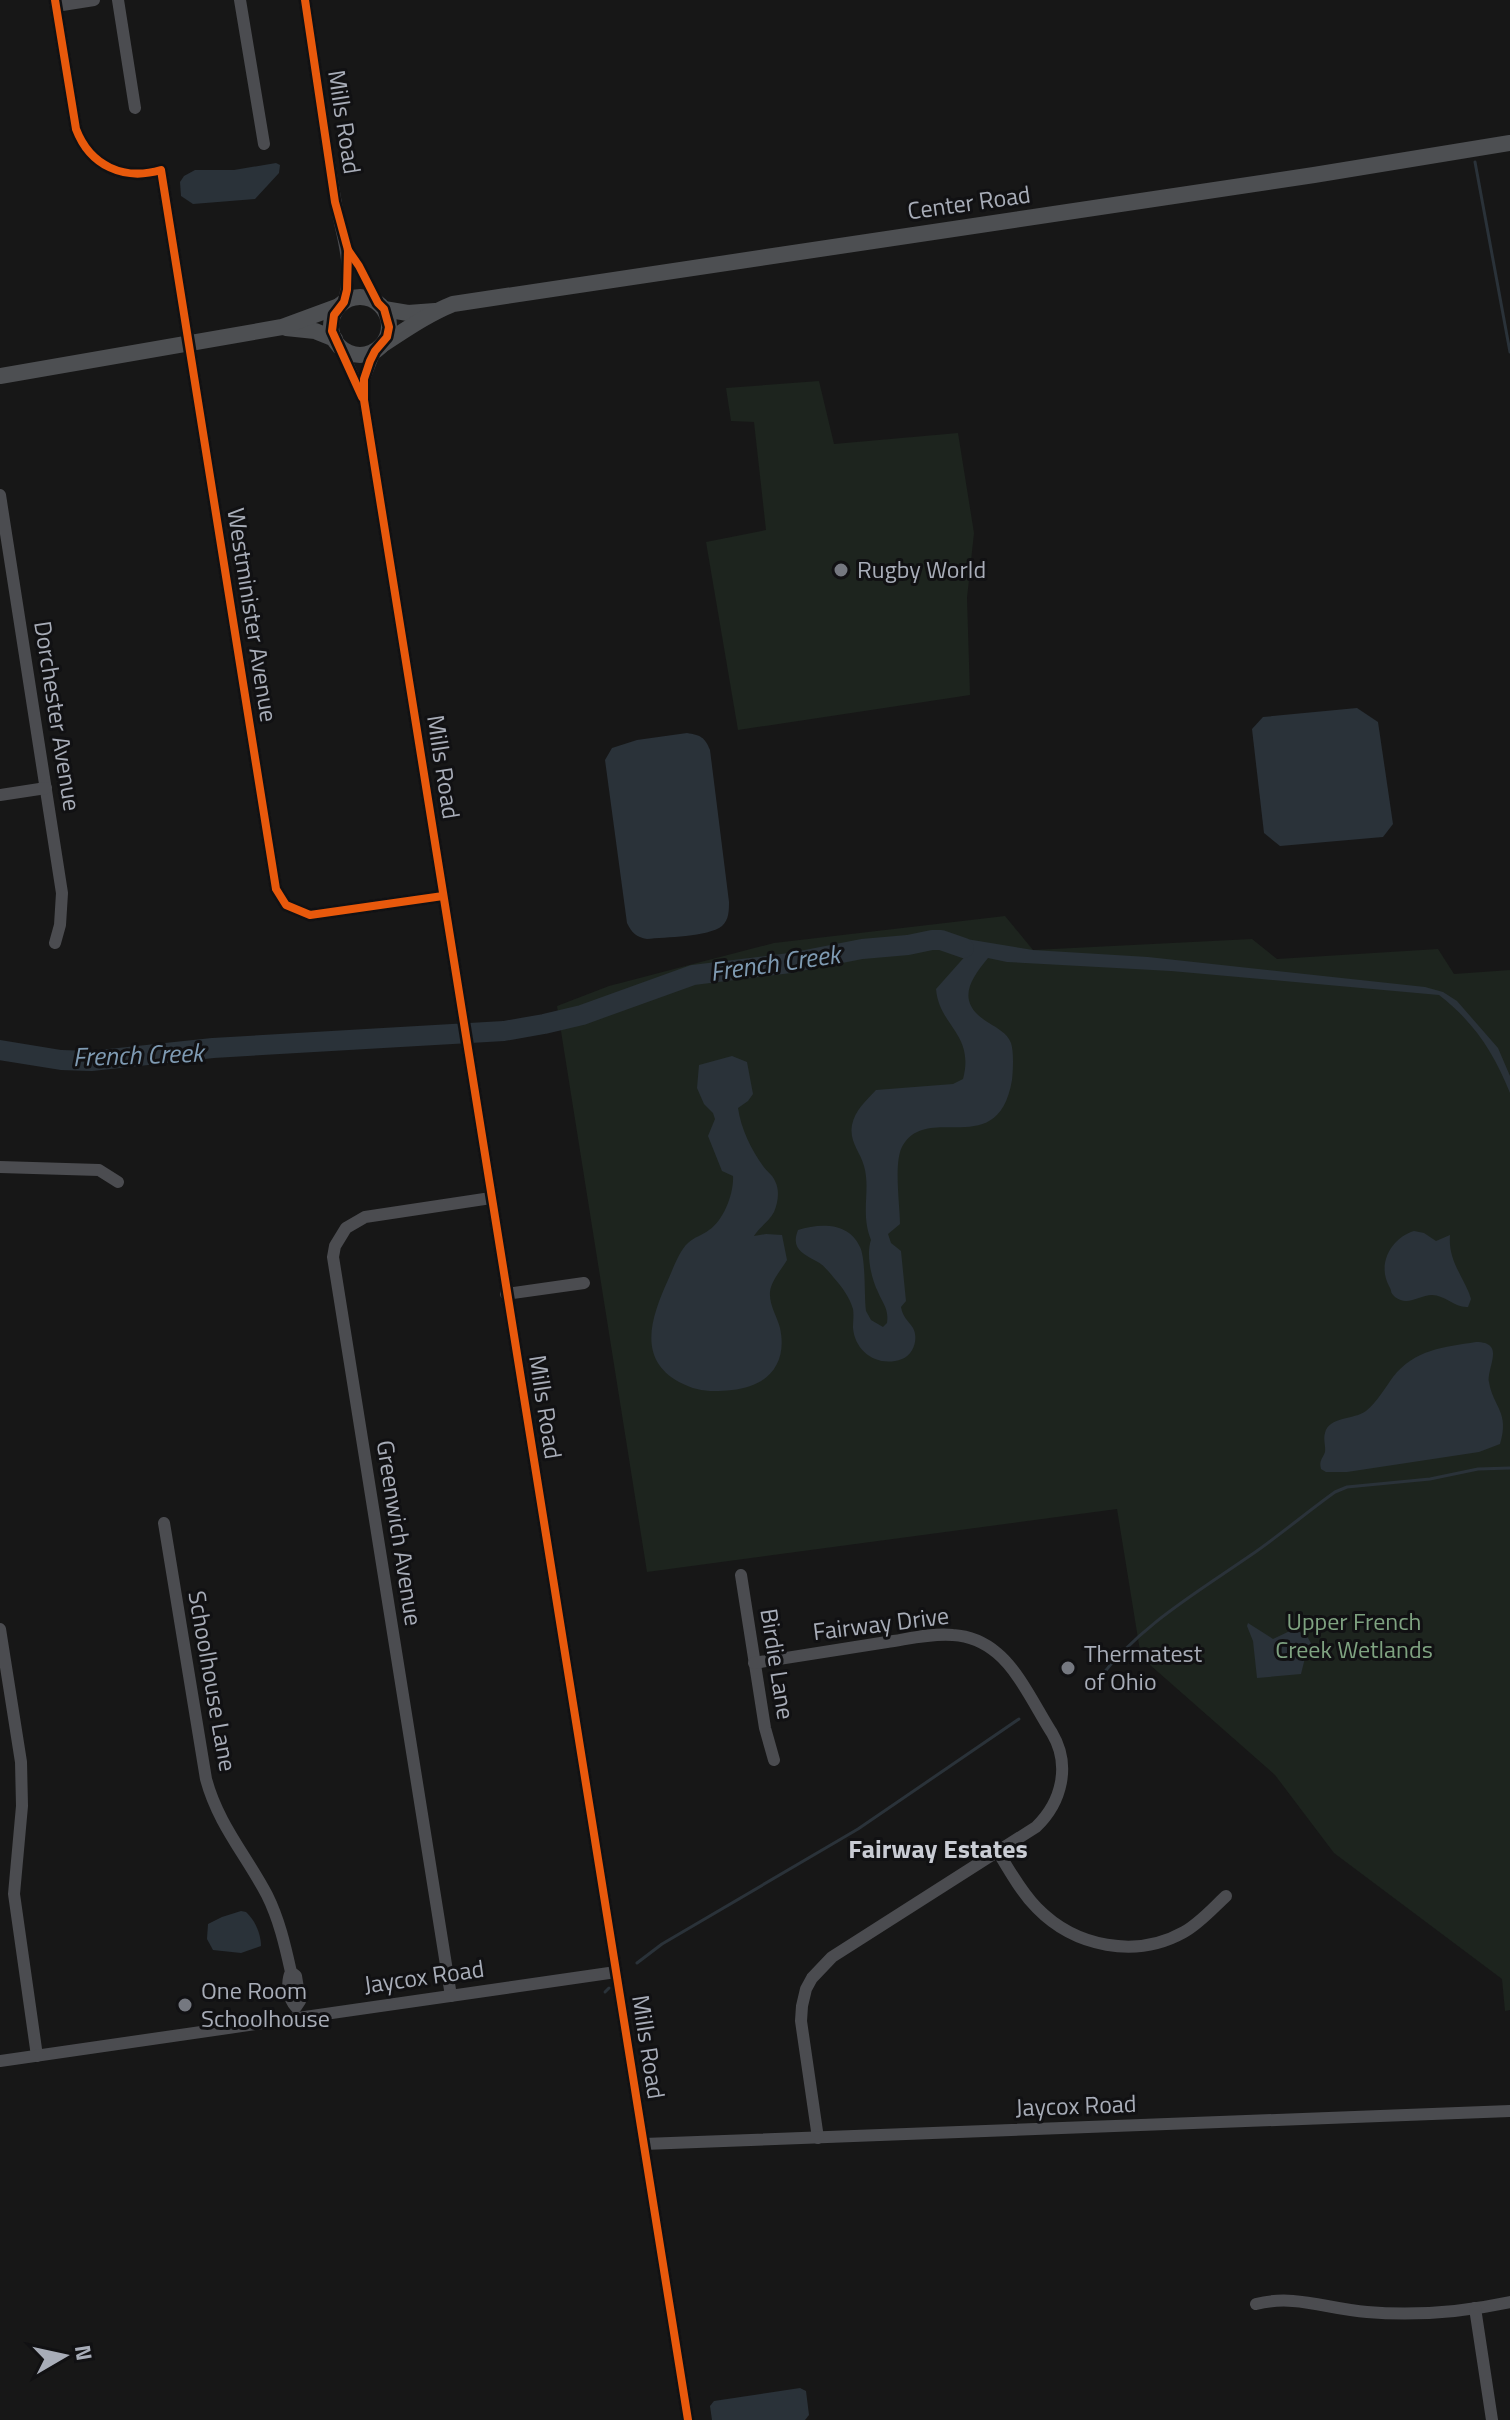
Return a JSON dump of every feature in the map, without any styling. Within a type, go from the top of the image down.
[{"type":"main road","name":"Center Road","points":[[381,306],[408,313],[435,311],[453,304],[1299,178],[1510,143]]},
{"type":"main road","points":[[0,376],[282,327],[361,297],[381,306],[389,327],[378,348],[357,354],[315,331],[282,327]]},
{"type":"main road","points":[[338,343],[332,323],[342,304]]},
{"type":"main road","name":"Center Road","points":[[378,348],[435,311]]},
{"type":"street","points":[[56,3],[94,0]]},
{"type":"street","points":[[118,0],[135,108]]},
{"type":"street","points":[[240,0],[264,144]]},
{"type":"street","name":"Mills Road","points":[[305,0],[335,202],[348,250],[349,280],[342,304]]},
{"type":"street","name":"Westminister Avenue","points":[[56,3],[74,119],[85,147],[103,165],[117,171],[143,174],[161,170],[276,889],[286,905],[310,915],[443,896]]},
{"type":"street","name":"Mills Road","points":[[348,250],[381,306]]},
{"type":"street","name":"Mills Road","points":[[338,343],[364,400]]},
{"type":"street","name":"Mills Road","points":[[378,348],[364,379],[364,400],[688,2420]]},
{"type":"street","name":"Dorchester Avenue","points":[[0,495],[62,893],[60,925],[55,943]]},
{"type":"street","points":[[0,585],[14,583]]},
{"type":"street","points":[[0,795],[46,788]]},
{"type":"street","points":[[0,1167],[99,1170],[118,1182]]},
{"type":"street","name":"Greenwich Avenue","points":[[451,1996],[333,1257],[335,1246],[346,1228],[365,1217],[491,1198]]},
{"type":"street","points":[[506,1294],[584,1283]]},
{"type":"street","name":"Schoolhouse Lane","points":[[164,1523],[202,1766],[229,1834],[273,1907],[291,1972],[288,1979],[291,2003],[297,2012]]},
{"type":"street","name":"Birdie Lane","points":[[741,1575],[765,1728],[774,1760]]},
{"type":"street","points":[[0,1629],[21,1772],[22,1806],[14,1884],[15,1906],[37,2056]]},
{"type":"street","name":"Fairway Drive","points":[[754,1663],[946,1634],[978,1641],[998,1653],[1013,1670],[1056,1741],[1062,1771],[1059,1792],[1051,1811],[1028,1834],[827,1960],[812,1978],[804,1997],[801,2021],[818,2138]]},
{"type":"street","points":[[998,1852],[1029,1900],[1050,1920],[1078,1937],[1109,1946],[1138,1947],[1174,1937],[1200,1921],[1226,1896]]},
{"type":"street","name":"Jaycox Road","points":[[0,2061],[297,2012],[451,1996],[616,1972]]},
{"type":"street","name":"Jaycox Road","points":[[644,2144],[1510,2111]]},
{"type":"street","points":[[1256,2304],[1283,2299],[1347,2310],[1403,2314],[1510,2302]]},
{"type":"street","points":[[1475,2308],[1492,2420]]},
{"type":"green space","name":"Rugby World","points":[[819,381],[834,444],[958,433],[974,533],[967,598],[970,695],[738,730],[706,542],[766,530],[754,422],[731,421],[726,388]]},
{"type":"green space","name":"Upper French Creek Wetlands","points":[[1005,916],[1033,950],[1252,939],[1277,959],[1438,949],[1454,974],[1510,970],[1510,2010],[1505,2011],[1502,1979],[1334,1853],[1275,1775],[1141,1657],[1117,1509],[647,1572],[557,1006],[609,986],[774,943]]},
{"type":"shaded area","points":[[276,163],[280,165],[279,173],[255,199],[193,204],[181,196],[180,182],[195,170],[234,170]]},
{"type":"shaded area","points":[[1357,708],[1378,722],[1393,824],[1383,837],[1280,846],[1264,833],[1252,729],[1263,717]]},
{"type":"shaded area","points":[[687,733],[702,737],[710,750],[729,902],[728,915],[722,926],[715,930],[647,939],[635,934],[627,923],[605,760],[612,748],[637,740]]},
{"type":"shaded area","points":[[942,935],[1033,950],[1148,957],[1425,987],[1443,992],[1457,1001],[1498,1048],[1510,1076],[1510,1093],[1482,1039],[1463,1016],[1439,995],[1171,971],[1007,962],[988,958],[975,975],[969,1000],[979,1015],[1009,1039],[1013,1051],[1012,1080],[1004,1105],[993,1119],[978,1125],[929,1128],[915,1133],[903,1145],[898,1172],[900,1224],[888,1234],[891,1243],[901,1251],[906,1301],[901,1307],[915,1332],[915,1342],[909,1354],[902,1359],[876,1359],[858,1344],[853,1328],[853,1309],[845,1293],[819,1262],[799,1249],[796,1236],[798,1230],[815,1226],[833,1226],[849,1233],[860,1247],[863,1260],[866,1311],[871,1320],[883,1327],[887,1323],[886,1310],[870,1266],[866,1175],[851,1131],[858,1110],[876,1090],[953,1084],[963,1079],[965,1064],[961,1041],[943,1012],[936,989],[968,953],[939,947]]},
{"type":"shaded area","points":[[732,1056],[747,1062],[753,1094],[738,1108],[744,1131],[754,1153],[778,1188],[774,1212],[754,1236],[782,1235],[787,1260],[770,1292],[782,1341],[778,1363],[765,1379],[744,1388],[711,1391],[686,1385],[666,1372],[652,1349],[651,1336],[657,1308],[679,1255],[690,1241],[714,1226],[730,1198],[733,1176],[722,1171],[708,1136],[715,1119],[697,1088],[699,1065]]},
{"type":"shaded area","points":[[1414,1231],[1436,1241],[1450,1235],[1453,1258],[1471,1299],[1468,1307],[1437,1296],[1427,1295],[1404,1301],[1392,1294],[1385,1269],[1388,1253],[1399,1239]]},
{"type":"shaded area","points":[[1485,1343],[1493,1351],[1489,1382],[1502,1417],[1500,1444],[1479,1452],[1347,1472],[1326,1472],[1321,1469],[1325,1433],[1331,1424],[1366,1411],[1411,1360],[1431,1351]]},
{"type":"shaded area","points":[[1248,1623],[1273,1639],[1294,1629],[1307,1636],[1313,1647],[1305,1658],[1301,1674],[1257,1678]]},
{"type":"shaded area","points":[[241,1911],[246,1912],[255,1923],[261,1946],[241,1953],[213,1950],[207,1939],[208,1924]]},
{"type":"shaded area","points":[[800,2388],[806,2391],[809,2415],[805,2420],[712,2420],[710,2406],[714,2401]]},
{"type":"waterway","points":[[1475,162],[1510,352]]},
{"type":"waterway","name":"French Creek","points":[[0,1050],[61,1060],[91,1061],[213,1048],[504,1031],[582,1015],[693,975],[932,940],[964,948]]},
{"type":"waterway","points":[[1098,1680],[1150,1627],[1335,1492],[1347,1487],[1430,1479],[1478,1469],[1510,1468]]},
{"type":"waterway","points":[[637,1963],[662,1944],[858,1829],[1019,1719]]},
{"type":"waterway","points":[[605,1992],[609,1988]]},
{"type":"cycle path","points":[[55,0],[76,129],[82,142],[90,153],[110,168],[134,173],[161,170],[276,889],[286,905],[310,915],[443,896]]},
{"type":"cycle path","points":[[305,0],[335,202],[348,250],[347,290],[344,302],[334,315],[332,331],[362,397]]},
{"type":"cycle path","points":[[348,250],[384,309],[389,327],[387,337],[370,361],[364,379],[364,400],[688,2420]]},
{"type":"place","name":"Rugby World","points":[[841,570]]},
{"type":"place","name":"Thermatest of Ohio","points":[[1068,1668]]},
{"type":"place","name":"One Room Schoolhouse","points":[[185,2005]]},
{"type":"district","name":"Fairway Estates","points":[[938,1849]]}]
